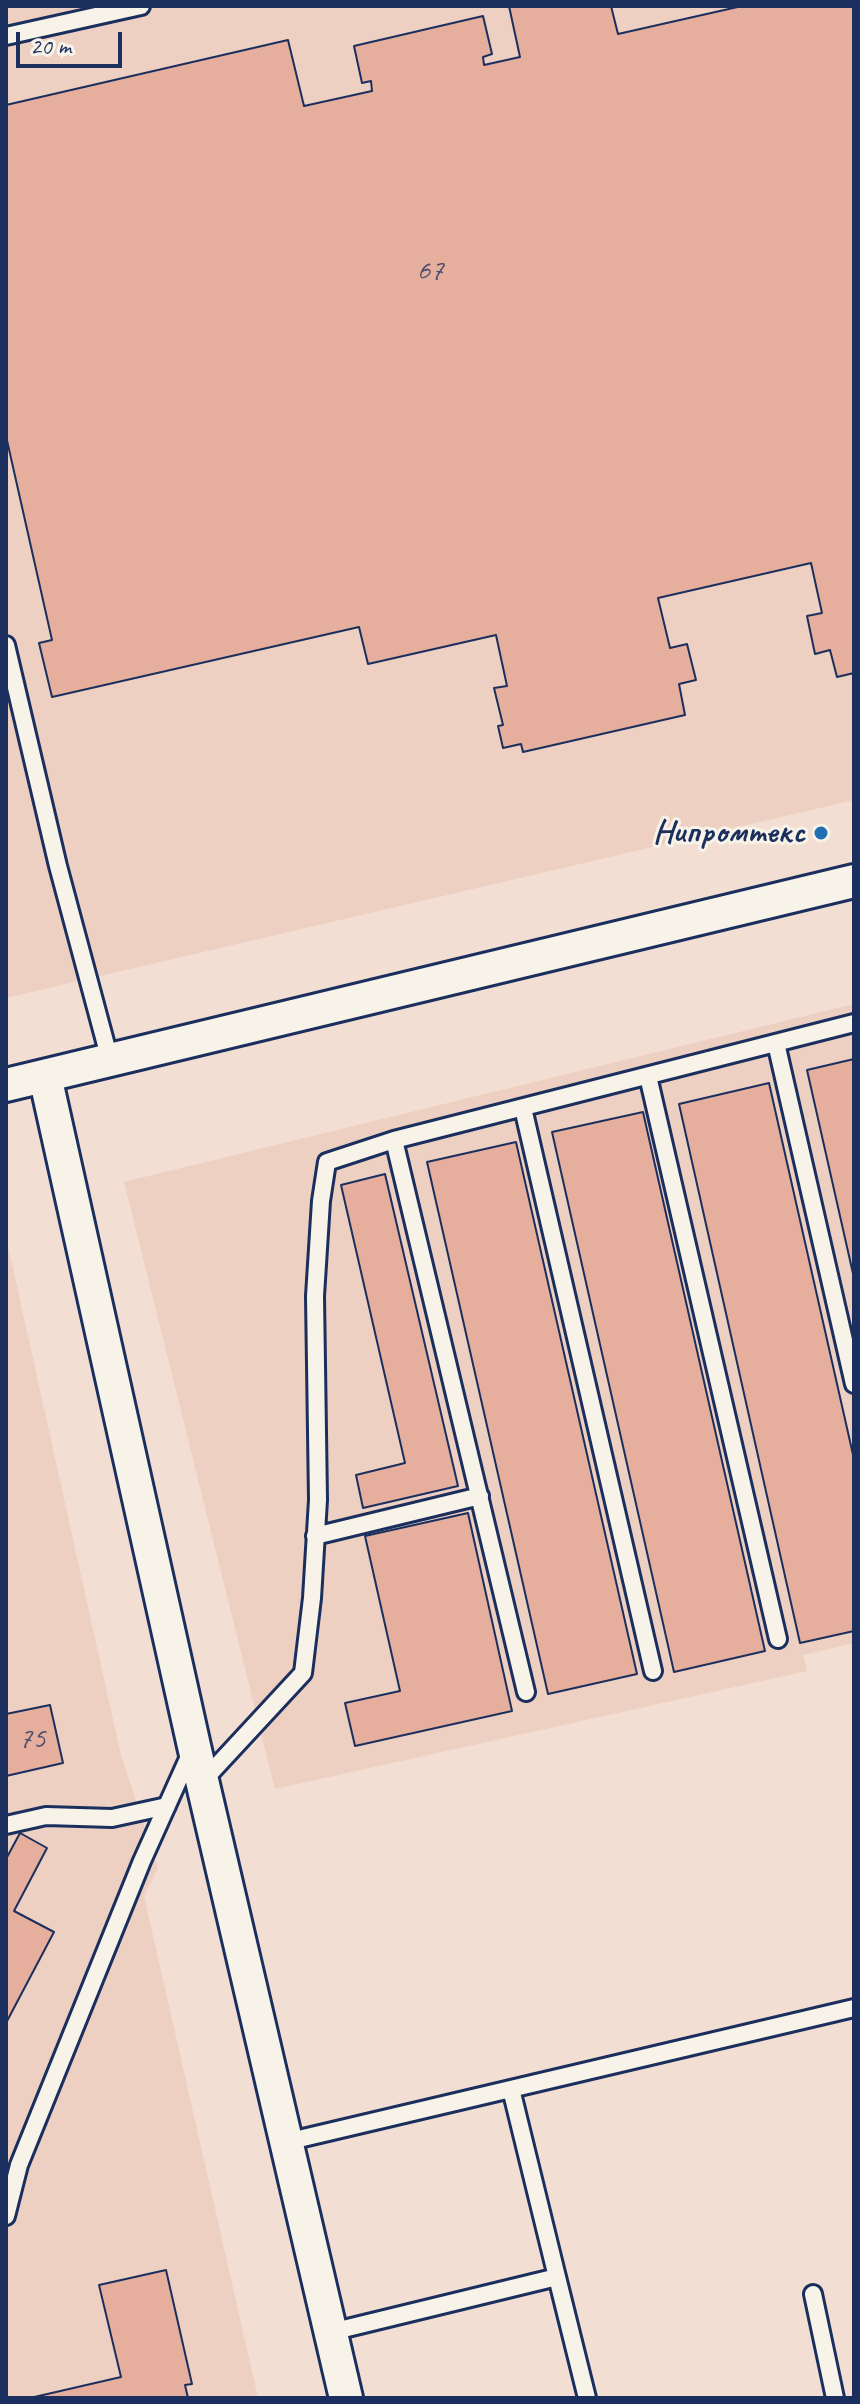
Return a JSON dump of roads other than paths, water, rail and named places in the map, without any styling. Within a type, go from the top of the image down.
[{"type":"street","points":[[6,1085],[854,881]]},
{"type":"street","points":[[45,1076],[202,1782],[346,2398]]},
{"type":"lane","points":[[6,36],[141,6]]},
{"type":"lane","points":[[6,645],[62,879],[110,1060]]},
{"type":"lane","points":[[202,1782],[303,1673],[312,1598],[318,1500],[315,1296],[321,1201],[327,1162],[394,1140],[854,1023]]},
{"type":"lane","points":[[776,1043],[854,1384]]},
{"type":"lane","points":[[648,1076],[778,1639]]},
{"type":"lane","points":[[523,1108],[653,1671]]},
{"type":"lane","points":[[394,1140],[526,1692]]},
{"type":"lane","points":[[315,1536],[480,1496]]},
{"type":"lane","points":[[6,2216],[19,2165],[194,1746]]},
{"type":"lane","points":[[6,1825],[46,1816],[112,1818],[167,1806]]},
{"type":"lane","points":[[286,2142],[854,2008]]},
{"type":"lane","points":[[511,2089],[587,2398]]},
{"type":"lane","points":[[331,2332],[557,2277]]},
{"type":"lane","points":[[813,2294],[835,2398]]},
{"type":"place","name":"Нипромтекс","points":[[821,833]]}]
